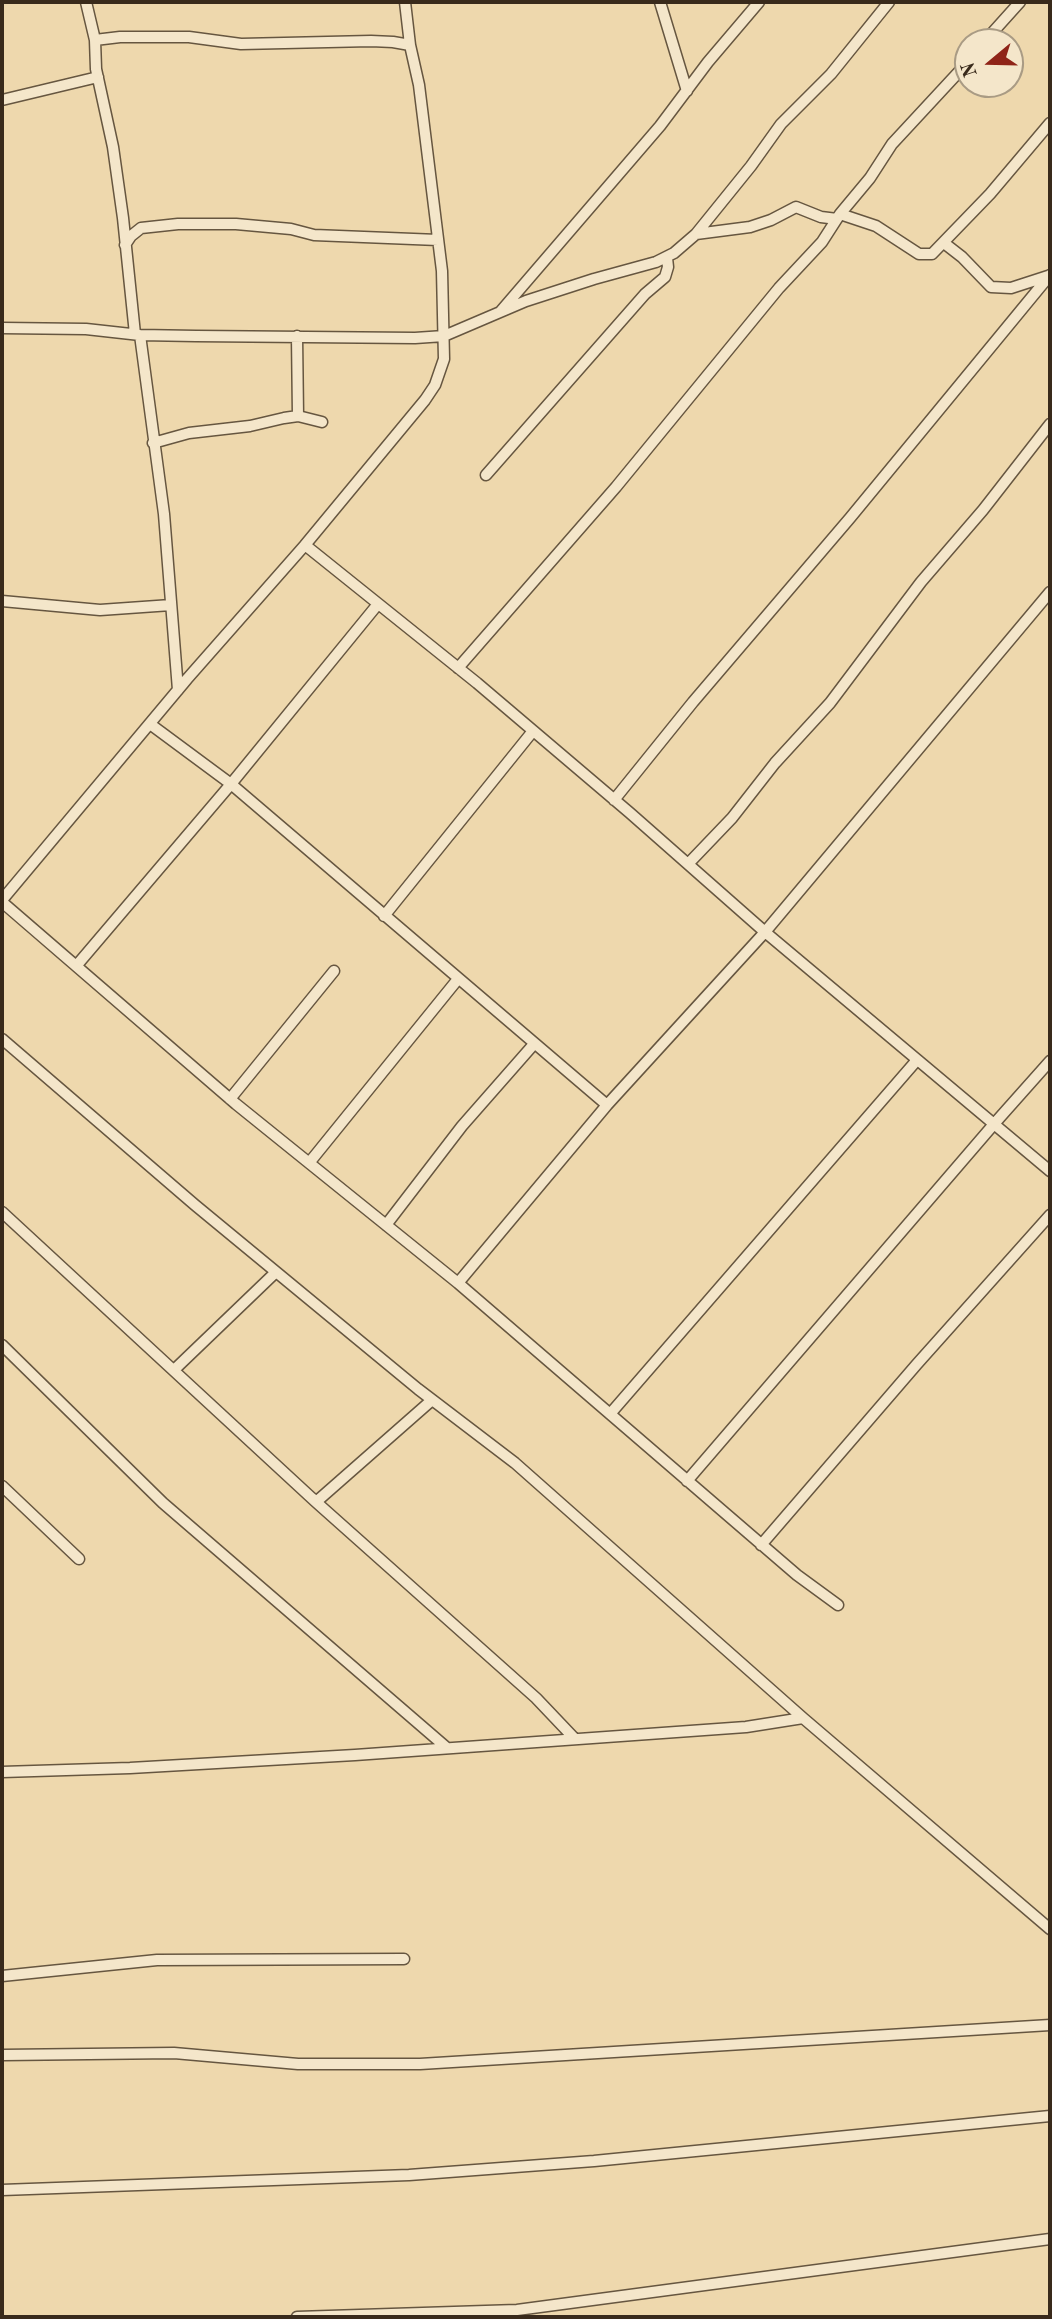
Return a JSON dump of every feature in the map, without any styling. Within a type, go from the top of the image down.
[{"type":"street","points":[[86,2],[95,40],[97,76],[113,146],[164,514],[178,690]]},
{"type":"street","points":[[405,2],[410,45],[419,85],[442,271],[444,359],[440,373],[425,400],[305,545],[178,690],[2,901],[230,1099],[458,1283],[761,1545],[838,1605]]},
{"type":"street","points":[[660,2],[687,91]]},
{"type":"street","points":[[499,313],[660,126],[759,2]]},
{"type":"street","points":[[2,328],[86,329],[138,334],[415,338],[444,336],[526,302],[667,258],[696,234],[781,124],[831,74],[889,2]]},
{"type":"street","points":[[997,28],[1020,2]]},
{"type":"street","points":[[95,40],[120,37],[189,37],[241,44],[371,41],[410,45]]},
{"type":"street","points":[[2,100],[97,76]]},
{"type":"street","points":[[458,668],[616,487],[779,288],[822,242],[892,144],[954,78]]},
{"type":"street","points":[[696,234],[750,227],[796,207],[821,217],[839,216],[876,226],[919,254],[932,254],[990,194],[1050,123]]},
{"type":"street","points":[[125,245],[141,228],[178,224],[236,224],[314,234],[438,240]]},
{"type":"street","points":[[944,243],[991,287],[1011,288],[1050,275]]},
{"type":"street","points":[[486,475],[645,293],[665,277],[667,258]]},
{"type":"street","points":[[614,800],[1050,275]]},
{"type":"street","points":[[297,336],[298,416]]},
{"type":"street","points":[[153,443],[189,433],[250,426],[298,416],[322,422]]},
{"type":"street","points":[[688,864],[732,818],[775,763],[830,703],[921,582],[983,510],[1050,424]]},
{"type":"street","points":[[305,545],[458,668],[765,932],[1050,1171]]},
{"type":"street","points":[[458,1283],[607,1105],[765,932],[1050,592]]},
{"type":"street","points":[[2,601],[100,610],[171,605]]},
{"type":"street","points":[[77,965],[231,784],[378,604]]},
{"type":"street","points":[[150,724],[231,784],[607,1105]]},
{"type":"street","points":[[384,916],[533,732]]},
{"type":"street","points":[[230,1099],[334,971]]},
{"type":"street","points":[[309,1163],[458,979]]},
{"type":"street","points":[[2,1040],[276,1272],[515,1463],[803,1718],[1050,1929]]},
{"type":"street","points":[[386,1225],[462,1126],[534,1044]]},
{"type":"street","points":[[610,1414],[917,1060]]},
{"type":"street","points":[[687,1481],[1050,1061]]},
{"type":"street","points":[[2,1212],[316,1502],[536,1698],[574,1738]]},
{"type":"street","points":[[761,1545],[1050,1215]]},
{"type":"street","points":[[39,1244],[127,1321],[316,1502]]},
{"type":"street","points":[[175,1368],[276,1272]]},
{"type":"street","points":[[2,1345],[163,1503],[447,1748]]},
{"type":"street","points":[[316,1502],[432,1399]]},
{"type":"street","points":[[2,1486],[79,1559]]},
{"type":"street","points":[[2,1772],[130,1768],[447,1748],[766,1725],[803,1718]]},
{"type":"street","points":[[2,1976],[157,1960],[404,1959]]},
{"type":"street","points":[[2,2052],[174,2053],[298,2064],[420,2064],[1050,2025]]},
{"type":"street","points":[[2,2190],[435,2173],[735,2148],[1050,2116]]},
{"type":"street","points":[[298,2317],[517,2310],[1050,2239]]}]
